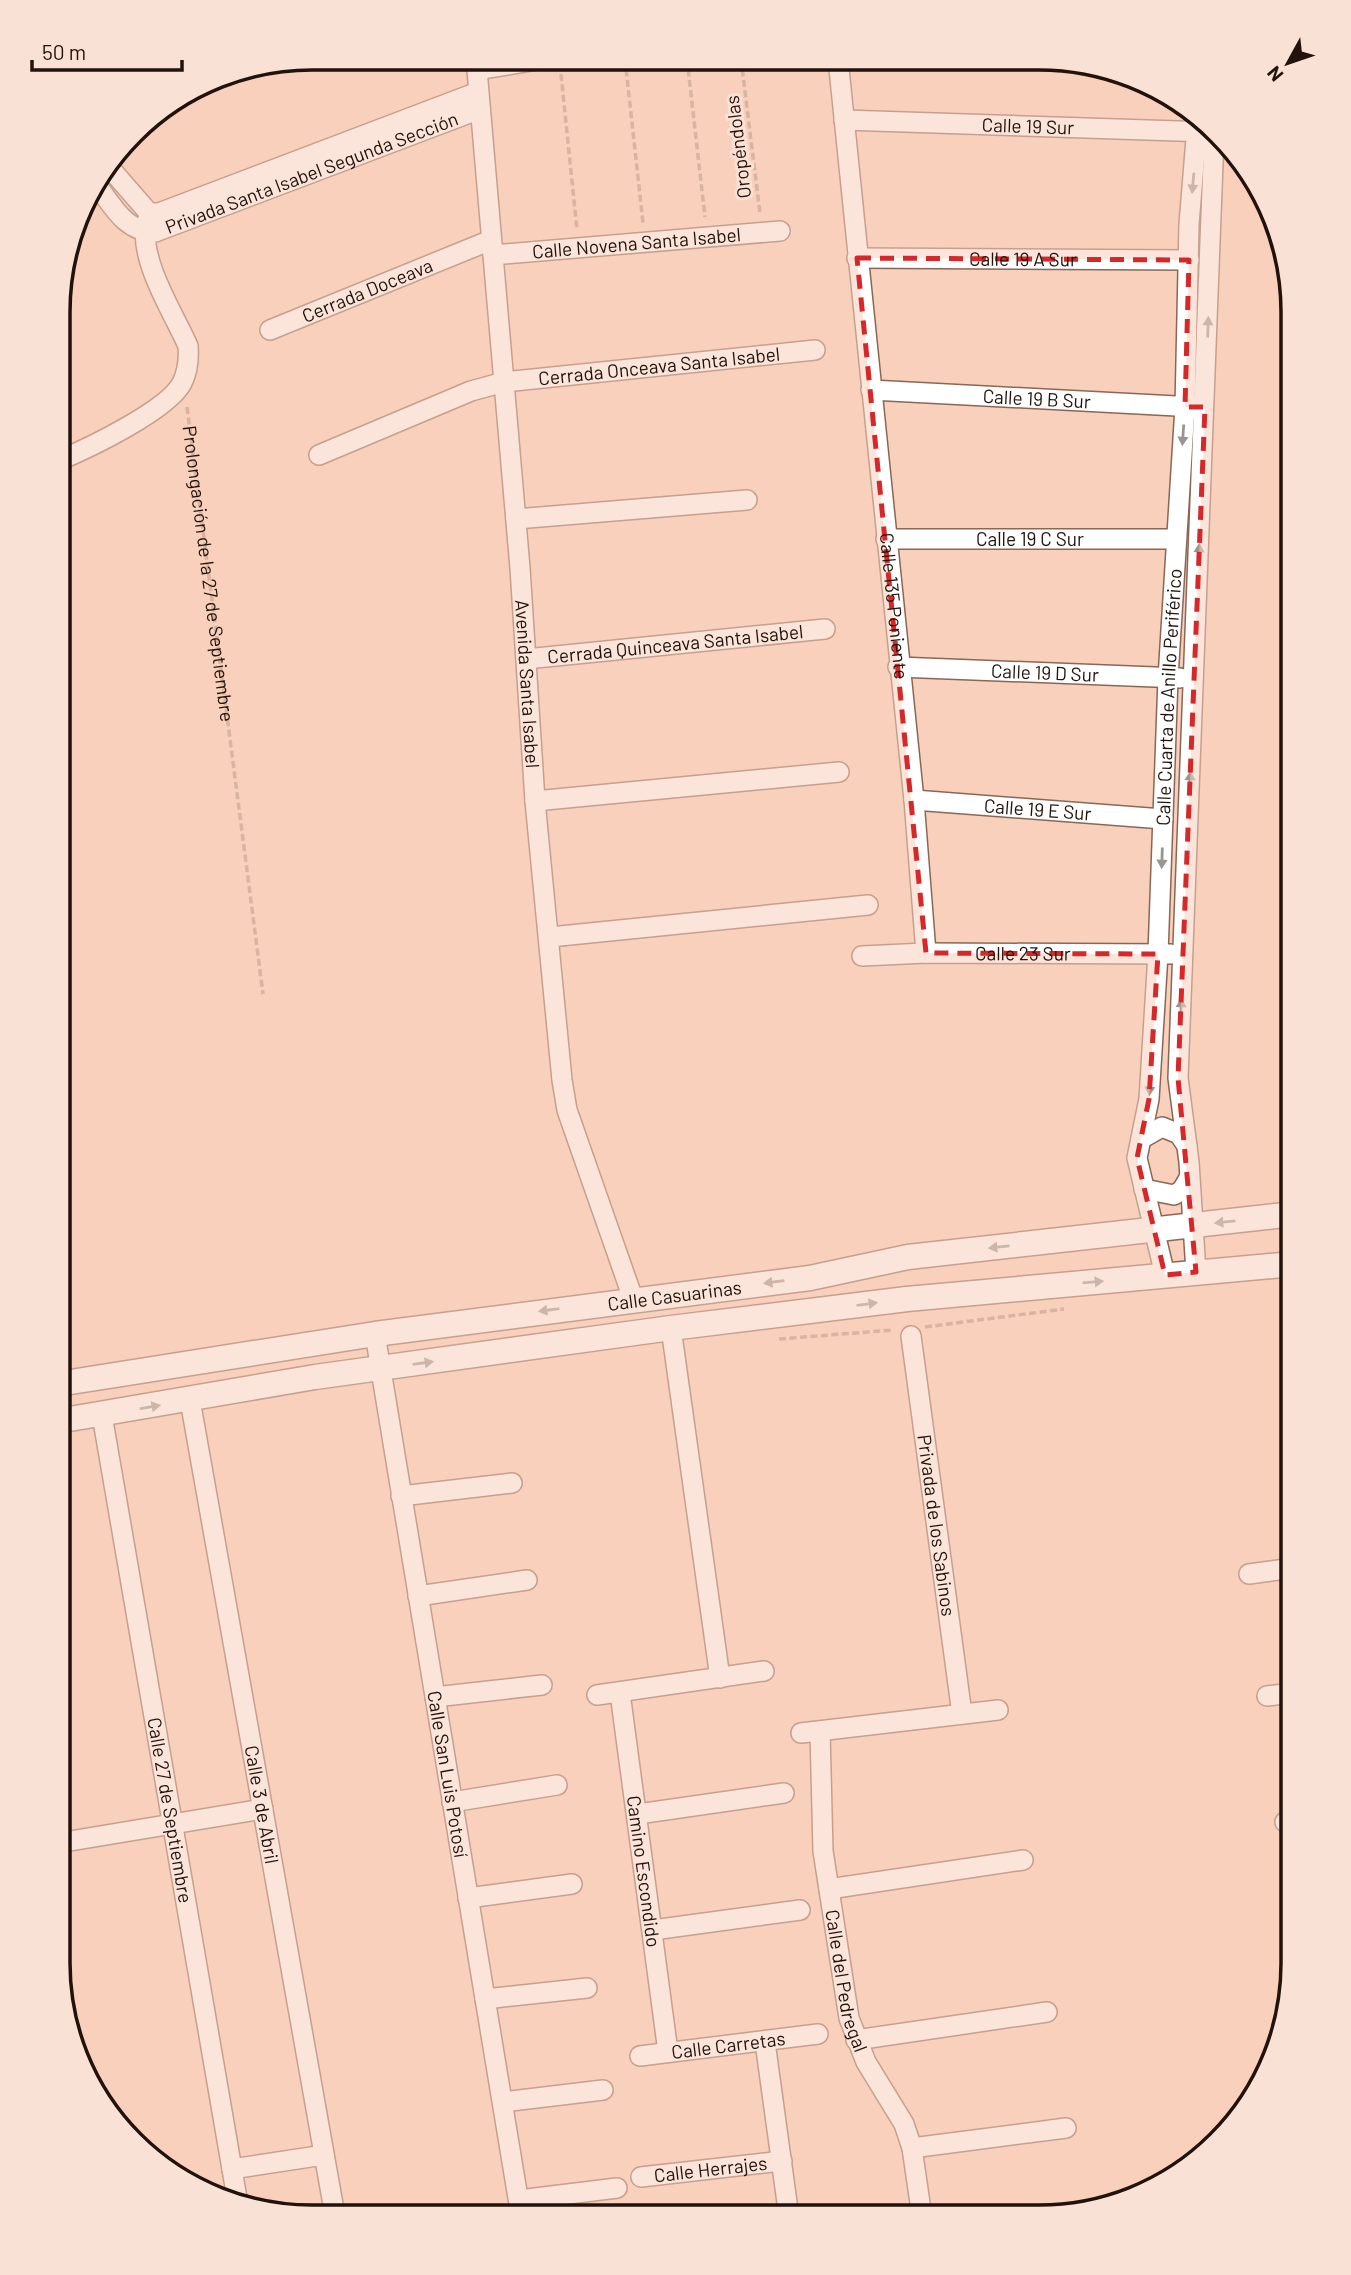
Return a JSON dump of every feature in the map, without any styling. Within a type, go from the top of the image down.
[{"type":"main road","name":"Calle Casuarinas","points":[[70,1382],[375,1334],[629,1299],[810,1278],[908,1257],[1280,1216]]},
{"type":"main road","name":"Calle Casuarinas","points":[[70,1419],[380,1369],[671,1328],[907,1299],[1280,1265]]},
{"type":"street","name":"Calle 135 Poniente","points":[[839,70],[898,667],[914,800],[926,953]]},
{"type":"street","name":"Avenida Santa Isabel","points":[[477,71],[516,519],[535,801],[567,1110],[630,1290],[629,1299]]},
{"type":"street","name":"Privada Santa Isabel Segunda Sección","points":[[147,223],[159,213],[479,101]]},
{"type":"street","name":"Calle 19 Sur","points":[[844,120],[1196,129]]},
{"type":"street","name":"Calle Cuarta de Anillo Periférico","points":[[1165,1275],[1137,1158],[1149,1099],[1158,954],[1175,539],[1185,407],[1189,260],[1204,136]]},
{"type":"street","name":"Calle Cuarta de Anillo Periférico","points":[[1196,1272],[1187,1146],[1178,1078],[1205,407],[1205,137]]},
{"type":"street","points":[[70,456],[98,444],[168,399],[184,380],[189,361],[188,346],[146,253],[147,223],[125,222],[107,183]]},
{"type":"street","name":"Calle Novena Santa Isabel","points":[[463,251],[492,247],[579,250],[771,231]]},
{"type":"street","name":"Cerrada Doceava","points":[[270,330],[463,251]]},
{"type":"street","name":"Calle 19 A Sur","points":[[857,258],[1189,260]]},
{"type":"street","name":"Cerrada Onceava Santa Isabel","points":[[319,455],[471,391],[504,382],[815,351]]},
{"type":"street","name":"Calle 19 B Sur","points":[[871,390],[1205,407]]},
{"type":"street","points":[[516,519],[747,500]]},
{"type":"street","name":"Calle 19 C Sur","points":[[886,539],[1175,539]]},
{"type":"street","name":"Cerrada Quinceava Santa Isabel","points":[[526,659],[825,629]]},
{"type":"street","name":"Calle 19 D Sur","points":[[898,667],[1194,679]]},
{"type":"street","points":[[535,801],[839,772]]},
{"type":"street","name":"Calle 19 E Sur","points":[[914,800],[1163,819]]},
{"type":"street","points":[[550,937],[868,905]]},
{"type":"street","name":"Calle 23 Sur","points":[[862,956],[926,953],[1183,954]]},
{"type":"street","points":[[1141,1139],[1161,1128],[1179,1134],[1187,1146]]},
{"type":"street","points":[[1144,1189],[1174,1195],[1182,1190],[1189,1178]]},
{"type":"street","points":[[671,1328],[720,1678]]},
{"type":"street","name":"Calle San Luis Potosí","points":[[375,1334],[520,2205]]},
{"type":"street","name":"Privada de los Sabinos","points":[[911,1336],[962,1714]]},
{"type":"street","name":"Calle 3 de Abril","points":[[190,1400],[333,2205]]},
{"type":"street","name":"Calle 27 de Septiembre","points":[[102,1415],[236,2192]]},
{"type":"street","points":[[401,1496],[512,1483]]},
{"type":"street","points":[[1249,1574],[1280,1570]]},
{"type":"street","points":[[418,1596],[527,1580]]},
{"type":"street","points":[[597,1695],[764,1671]]},
{"type":"street","points":[[435,1697],[542,1685]]},
{"type":"street","name":"Camino Escondido","points":[[621,1693],[668,2052]]},
{"type":"street","points":[[1267,1696],[1280,1694]]},
{"type":"street","points":[[962,1714],[998,1710]]},
{"type":"street","name":"Calle del Pedregal","points":[[920,2205],[912,2148],[904,2124],[866,2062],[849,2018],[823,1851],[811,1732],[962,1714]]},
{"type":"street","points":[[453,1802],[557,1786]]},
{"type":"street","points":[[638,1814],[784,1793]]},
{"type":"street","points":[[70,1841],[263,1809]]},
{"type":"street","points":[[829,1889],[1023,1860]]},
{"type":"street","points":[[468,1898],[572,1884]]},
{"type":"street","points":[[653,1930],[800,1910]]},
{"type":"street","points":[[485,1999],[587,1988]]},
{"type":"street","points":[[856,2040],[1047,2012]]},
{"type":"street","name":"Calle Carretas","points":[[640,2056],[818,2034]]},
{"type":"street","points":[[765,2042],[788,2205]]},
{"type":"street","points":[[503,2102],[603,2090]]},
{"type":"street","points":[[912,2148],[1066,2128]]},
{"type":"street","points":[[232,2169],[324,2155]]},
{"type":"street","name":"Calle Herrajes","points":[[641,2177],[782,2161]]},
{"type":"street","points":[[535,2205],[617,2188]]},
{"type":"path","points":[[688,70],[708,237]]},
{"type":"path","name":"Oropéndolas","points":[[743,70],[771,231]]},
{"type":"path","points":[[556,71],[579,250]]},
{"type":"path","points":[[626,71],[645,242]]},
{"type":"path","name":"Prolongación de la 27 de Septiembre","points":[[184,380],[263,994]]},
{"type":"highlighted area","points":[[857,258],[1189,260],[1185,407],[1205,407],[1178,1078],[1196,1272],[1165,1275],[1137,1158],[1149,1099],[1158,954],[926,953]]}]
